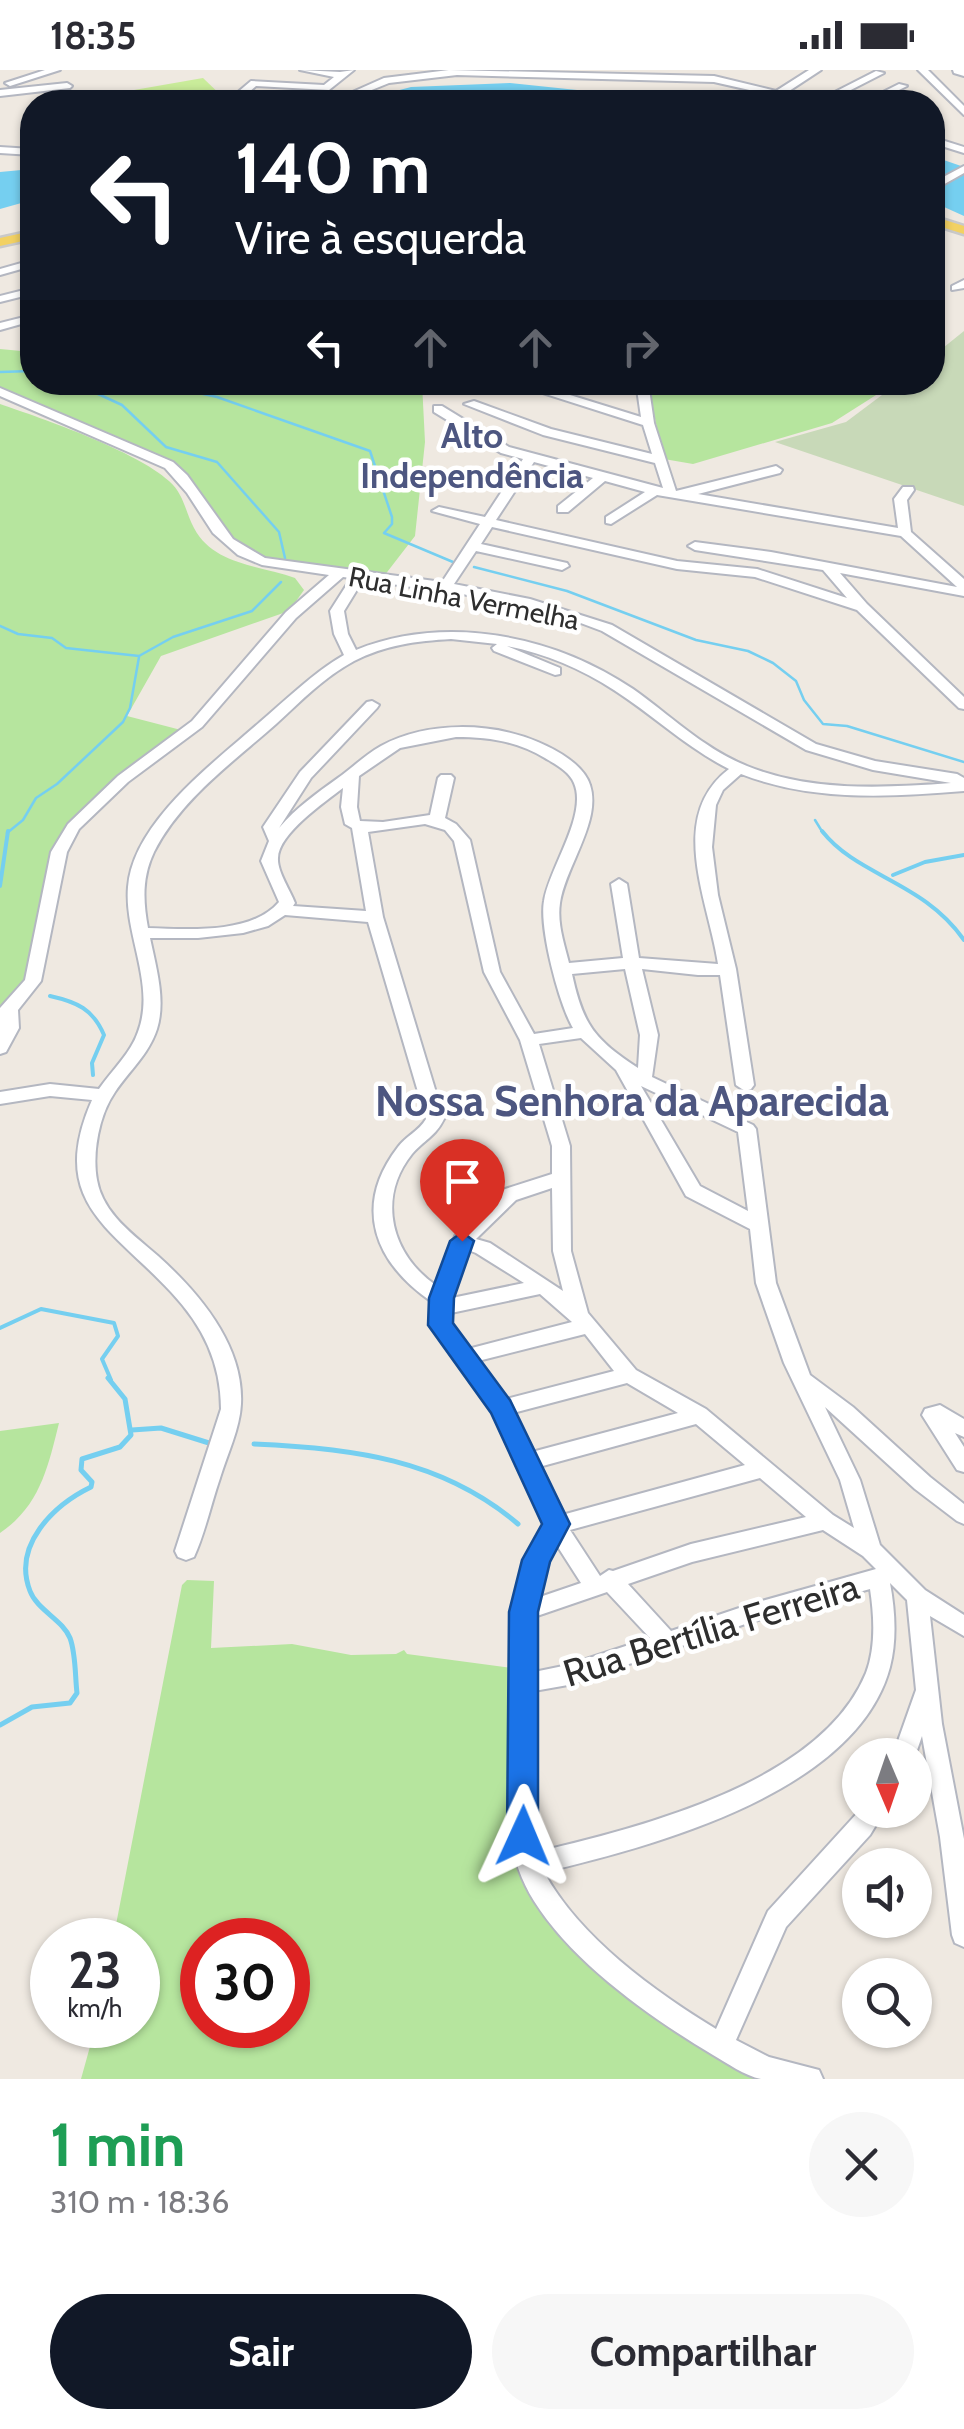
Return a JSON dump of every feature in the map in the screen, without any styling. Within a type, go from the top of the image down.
[{"type":"street","points":[[0,81],[14,70]]},
{"type":"street","points":[[0,81],[55,70]]},
{"type":"street","points":[[304,70],[344,72]]},
{"type":"street","points":[[729,80],[747,70]]},
{"type":"street","points":[[783,90],[816,70]]},
{"type":"street","points":[[923,70],[943,90]]},
{"type":"street","points":[[246,90],[256,83],[326,88],[344,72]]},
{"type":"street","points":[[364,90],[387,80],[433,73],[659,72],[729,80],[767,90]]},
{"type":"street","points":[[844,90],[880,74]]},
{"type":"street","points":[[859,82],[887,90]]},
{"type":"street","points":[[29,90],[67,86]]},
{"type":"street","points":[[892,90],[902,86]]},
{"type":"street","points":[[945,93],[964,112]]},
{"type":"street","points":[[0,392],[45,410]]},
{"type":"street","points":[[558,395],[648,422]]},
{"type":"street","points":[[644,395],[648,422],[675,495]]},
{"type":"street","points":[[0,401],[45,410]]},
{"type":"street","points":[[470,404],[547,432],[660,460]]},
{"type":"street","points":[[438,409],[491,444],[655,492],[904,534],[964,589]]},
{"type":"street","name":"Rua Linha Vermelha","points":[[45,410],[169,466],[189,485],[211,525],[243,554],[339,574],[445,588],[550,608],[607,628],[811,746],[874,765],[964,783]]},
{"type":"street","points":[[445,588],[531,458]]},
{"type":"street","points":[[675,495],[776,470]]},
{"type":"street","points":[[562,509],[602,477]]},
{"type":"street","points":[[904,534],[900,499],[908,490]]},
{"type":"street","points":[[611,520],[655,492]]},
{"type":"street","points":[[439,511],[677,565],[757,573],[862,606]]},
{"type":"street","points":[[473,546],[562,566]]},
{"type":"street","points":[[695,546],[964,589]]},
{"type":"street","points":[[828,567],[964,706]]},
{"type":"street","points":[[0,1048],[10,1028],[5,1016],[33,980],[59,852],[73,827],[123,779],[197,724],[290,615],[339,574]]},
{"type":"street","points":[[352,657],[341,634],[338,611],[358,577]]},
{"type":"street","points":[[470,638],[555,671]]},
{"type":"street","points":[[186,1551],[231,1409],[232,1385],[215,1337],[167,1276],[102,1216],[90,1188],[86,1164],[103,1095],[136,1054],[149,1028],[154,997],[136,878],[155,838],[198,786],[323,676],[352,657],[403,642],[470,638],[509,641],[564,656],[616,685],[739,769],[805,786],[853,790],[964,783]]},
{"type":"street","points":[[276,840],[272,827],[305,776],[372,705]]},
{"type":"street","points":[[142,933],[199,934],[270,919],[284,910],[287,903],[269,861],[276,840],[392,746],[425,737],[487,734],[532,744],[579,775],[584,792],[580,816],[551,903],[552,932],[574,1014],[586,1032],[618,1062],[747,1129],[766,1283],[794,1364],[850,1480],[871,1550],[887,1576],[964,1626]]},
{"type":"street","points":[[739,769],[715,790],[704,817],[709,884],[728,969],[745,1085]]},
{"type":"street","points":[[352,775],[350,820],[359,826],[378,828],[437,819],[452,826],[462,840],[492,972],[529,1040],[561,1146],[562,1251],[584,1321]]},
{"type":"street","points":[[437,819],[446,778]]},
{"type":"street","points":[[359,826],[375,918],[435,1119],[432,1128],[404,1150],[385,1191],[382,1237],[402,1267],[442,1303],[544,1286]]},
{"type":"street","points":[[618,884],[632,963],[650,1029],[650,1061],[643,1078]]},
{"type":"street","points":[[284,910],[375,918]]},
{"type":"street","points":[[563,968],[632,963],[728,969]]},
{"type":"street","points":[[529,1040],[586,1032]]},
{"type":"street","points":[[618,1062],[692,1191],[760,1225]]},
{"type":"street","points":[[0,1098],[50,1090],[103,1095]]},
{"type":"street","points":[[562,1178],[509,1196],[462,1241],[442,1303],[440,1325],[501,1408],[556,1524],[602,1582],[666,1640]]},
{"type":"street","points":[[462,1241],[483,1248],[544,1286],[584,1321],[629,1375],[698,1415],[826,1521],[871,1550]]},
{"type":"street","points":[[465,1357],[584,1321]]},
{"type":"street","points":[[501,1408],[629,1375]]},
{"type":"street","points":[[804,1382],[853,1415],[895,1462],[964,1514]]},
{"type":"street","points":[[964,1428],[940,1414],[932,1415],[964,1464]]},
{"type":"street","points":[[528,1462],[698,1415]]},
{"type":"street","points":[[760,1468],[556,1524],[536,1560],[524,1612],[523,1836],[528,1866],[543,1893],[596,1954],[722,2044],[766,2068],[810,2079]]},
{"type":"street","points":[[524,1612],[690,1553],[826,1521]]},
{"type":"street","points":[[528,1866],[617,1845],[741,1797],[798,1769],[851,1718],[876,1676],[887,1576]]},
{"type":"street","name":"Rua Bertília Ferreira","points":[[525,1683],[568,1675],[826,1590],[887,1576]]},
{"type":"street","points":[[917,1596],[964,1935]]},
{"type":"street","points":[[910,1738],[928,1682]]},
{"type":"street","points":[[722,2044],[777,1919],[861,1828]]},
{"type":"green space","points":[[203,78],[216,90],[134,90]]},
{"type":"green space","points":[[964,331],[964,506],[775,442],[846,422],[882,395],[945,395],[945,346]]},
{"type":"green space","points":[[0,349],[20,351],[20,395],[423,395],[425,442],[415,536],[381,580],[268,561],[228,540],[213,525],[187,477],[0,393]]},
{"type":"green space","points":[[650,395],[876,395],[832,423],[693,464],[664,459]]},
{"type":"green space","points":[[0,404],[135,458],[174,486],[194,528],[213,550],[295,578],[304,590],[289,611],[161,656],[127,716],[181,730],[113,781],[49,864],[31,976],[0,1015]]},
{"type":"green space","points":[[59,1423],[46,1470],[33,1498],[25,1511],[0,1533],[0,1431]]},
{"type":"green space","points":[[187,1580],[214,1581],[211,1648],[292,1644],[351,1655],[396,1654],[404,1650],[407,1654],[512,1668],[512,1829],[568,1939],[779,2079],[81,2079],[90,2048],[160,2048],[160,1918],[117,1918],[182,1585]]},
{"type":"water","points":[[510,83],[577,90],[400,90]]},
{"type":"water","points":[[945,160],[964,167],[964,216],[945,207]]},
{"type":"water","points":[[20,170],[20,203],[0,209],[0,172]]},
{"type":"waterway","points":[[0,372],[20,371]]},
{"type":"waterway","points":[[100,395],[122,405],[166,447],[217,462],[279,532],[285,558]]},
{"type":"waterway","points":[[208,395],[370,451],[392,517],[392,524],[384,533],[453,562]]},
{"type":"waterway","points":[[474,567],[567,591],[696,640],[748,651],[773,663],[796,681],[804,700],[823,724],[847,726],[964,762]]},
{"type":"waterway","points":[[0,626],[18,634],[52,638],[66,648],[139,656],[173,637],[252,611],[281,582]]},
{"type":"waterway","points":[[8,832],[23,820],[36,798],[57,784],[123,722],[130,708],[139,657]]},
{"type":"waterway","points":[[815,820],[823,833]]},
{"type":"waterway","points":[[822,831],[854,859],[930,905],[964,940]]},
{"type":"waterway","points":[[0,886],[8,832]]},
{"type":"waterway","points":[[893,875],[925,862],[964,855]]},
{"type":"waterway","points":[[50,996],[83,1008],[100,1026],[104,1035],[92,1063],[93,1075]]},
{"type":"waterway","points":[[0,1328],[41,1309],[114,1323],[118,1336],[102,1359],[111,1380]]},
{"type":"waterway","points":[[0,1725],[32,1707],[70,1703],[77,1693],[70,1638],[33,1598],[26,1574],[27,1558],[40,1528],[63,1504],[91,1487],[92,1482],[81,1470],[82,1459],[120,1447],[131,1435],[125,1399],[108,1378]]},
{"type":"waterway","points":[[132,1430],[161,1428],[209,1443]]},
{"type":"waterway","points":[[254,1444],[325,1449],[394,1461],[458,1485],[518,1524]]},
{"type":"district","name":"Alto Independência","points":[[472,456]]},
{"type":"district","name":"Nossa Senhora da Aparecida","points":[[632,1101]]},
{"type":"route","points":[[462,1241],[442,1298],[440,1325],[501,1408],[556,1524],[536,1560],[524,1612],[523,1836]]}]
